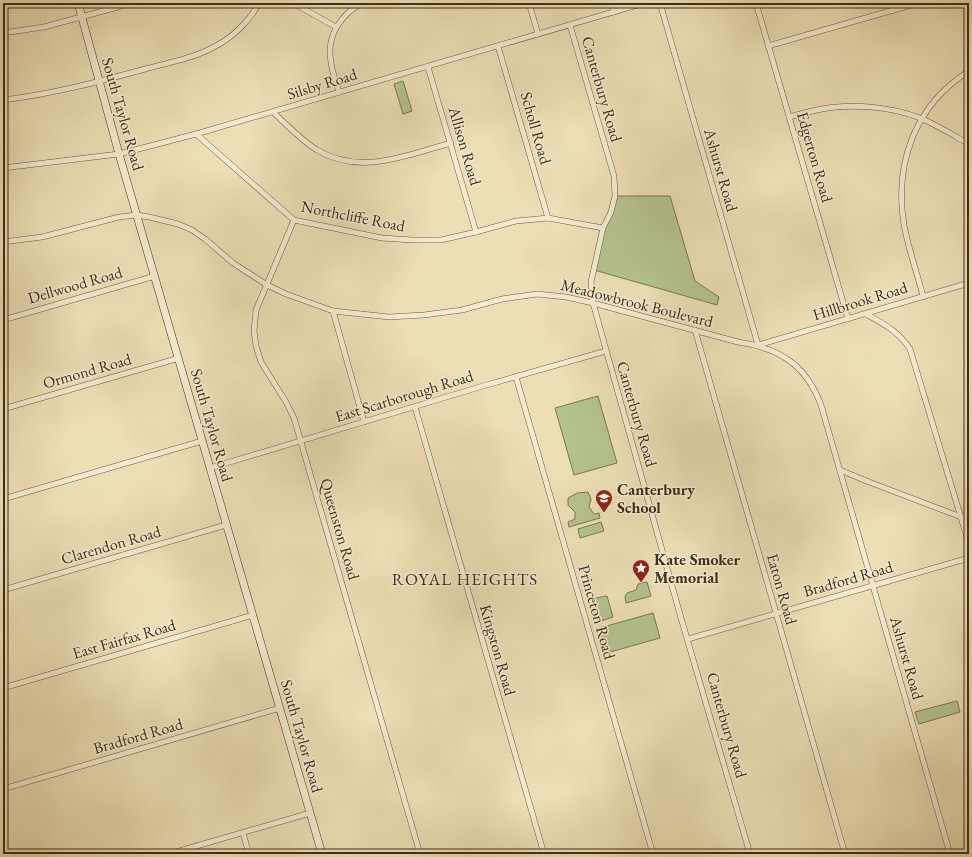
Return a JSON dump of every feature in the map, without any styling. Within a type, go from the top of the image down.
[{"type":"main road","name":"South Taylor Road","points":[[78,3],[119,154],[322,854]]},
{"type":"street","points":[[3,33],[44,27],[128,3]]},
{"type":"street","points":[[3,100],[37,96],[99,82],[189,57],[211,49],[228,38],[242,26],[259,3]]},
{"type":"street","points":[[294,3],[336,27]]},
{"type":"street","points":[[339,92],[330,58],[331,41],[336,27],[348,12],[362,3]]},
{"type":"street","points":[[529,3],[538,34]]},
{"type":"street","points":[[611,3],[614,12]]},
{"type":"street","name":"Silsby Road","points":[[3,168],[119,154],[273,112],[644,3]]},
{"type":"street","name":"Ashurst Road","points":[[660,3],[758,345]]},
{"type":"street","name":"Edgerton Road","points":[[756,3],[848,319]]},
{"type":"street","points":[[768,46],[918,3]]},
{"type":"street","name":"Canterbury Road","points":[[570,25],[614,176],[612,212],[604,228],[591,282],[593,303],[750,854]]},
{"type":"street","name":"Scholl Road","points":[[498,46],[548,218]]},
{"type":"street","name":"Allison Road","points":[[428,67],[476,232]]},
{"type":"street","points":[[923,296],[904,226],[902,199],[904,164],[908,150],[921,119],[946,89],[969,71]]},
{"type":"street","points":[[789,117],[822,109],[849,107],[889,110],[921,119],[969,144]]},
{"type":"street","points":[[273,112],[302,139],[317,150],[333,158],[346,162],[382,162],[451,143]]},
{"type":"street","name":"Northcliffe Road","points":[[196,134],[294,220],[382,238],[412,240],[441,240],[516,221],[548,218],[604,228]]},
{"type":"street","name":"Meadowbrook Boulevard","points":[[3,242],[42,237],[109,218],[137,215],[167,220],[192,230],[233,263],[267,285],[286,294],[333,311],[389,316],[424,315],[462,310],[502,299],[537,294],[566,297],[593,303],[738,342],[758,345],[779,353],[793,362],[802,371],[813,387],[821,405],[840,470]]},
{"type":"street","name":"Queenston Road","points":[[294,220],[256,310],[254,331],[256,346],[261,362],[286,402],[294,418],[420,854]]},
{"type":"street","name":"Dellwood Road","points":[[3,320],[155,276]]},
{"type":"street","name":"Hillbrook Road","points":[[758,345],[969,283]]},
{"type":"street","points":[[333,311],[364,422]]},
{"type":"street","points":[[866,314],[902,337],[910,349],[969,544]]},
{"type":"street","name":"Eaton Road","points":[[695,330],[845,854]]},
{"type":"street","name":"East Scarborough Road","points":[[210,468],[300,440],[606,351]]},
{"type":"street","name":"Ormond Road","points":[[3,409],[179,358]]},
{"type":"street","name":"Princeton Road","points":[[516,377],[653,854]]},
{"type":"street","name":"Kingston Road","points":[[415,407],[544,854]]},
{"type":"street","points":[[3,499],[202,441]]},
{"type":"street","points":[[840,470],[969,520]]},
{"type":"street","name":"Ashurst Road","points":[[840,470],[950,854]]},
{"type":"street","name":"Clarendon Road","points":[[3,590],[226,525]]},
{"type":"street","name":"Bradford Road","points":[[688,639],[969,558]]},
{"type":"street","name":"East Fairfax Road","points":[[3,688],[253,615]]},
{"type":"street","name":"Bradford Road","points":[[3,789],[280,708]]},
{"type":"street","points":[[173,854],[310,813]]},
{"type":"street","points":[[243,833],[249,854]]},
{"type":"green space","points":[[403,81],[412,111],[403,114],[394,84]]},
{"type":"green space","points":[[615,196],[670,196],[695,281],[719,297],[717,305],[594,270],[603,228]]},
{"type":"green space","points":[[598,396],[617,463],[574,475],[555,408]]},
{"type":"green space","points":[[588,492],[591,499],[589,507],[594,514],[599,513],[600,518],[569,527],[568,522],[575,519],[575,512],[568,505],[568,498],[577,493]]},
{"type":"green space","points":[[601,522],[604,531],[580,538],[578,529]]},
{"type":"green space","points":[[647,582],[651,596],[626,603],[625,597],[627,593],[636,590],[638,584]]},
{"type":"green space","points":[[607,596],[613,617],[598,622],[592,599]]},
{"type":"green space","points":[[653,613],[660,638],[603,654],[596,629]]},
{"type":"green space","points":[[957,701],[960,712],[919,724],[915,712]]},
{"type":"place","name":"Canterbury School","points":[[604,513]]},
{"type":"place","name":"Kate Smoker Memorial","points":[[641,583]]},
{"type":"district","name":"ROYAL HEIGHTS","points":[[465,579]]}]
